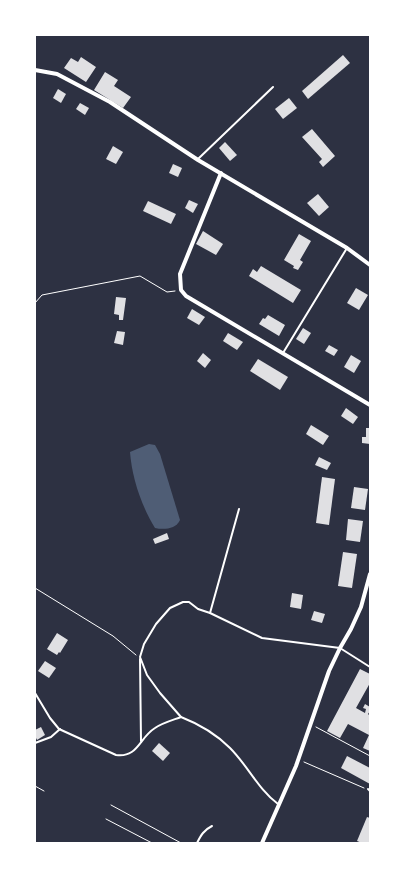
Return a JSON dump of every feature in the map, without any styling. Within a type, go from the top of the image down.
[{"type":"street","points":[[35,70],[57,74],[110,102],[198,160],[347,248],[370,265]]},
{"type":"street","points":[[221,173],[180,274],[181,290],[186,296],[370,405]]},
{"type":"street","points":[[262,843],[298,759],[329,671],[340,648],[352,629],[361,607],[370,574]]},
{"type":"lane","points":[[198,160],[274,87]]},
{"type":"lane","points":[[282,354],[347,248]]},
{"type":"lane","points":[[210,613],[239,509]]},
{"type":"lane","points":[[141,742],[140,657],[144,644],[152,631],[170,608],[183,602],[189,602],[198,609],[210,613],[262,638],[340,648],[370,667]]},
{"type":"lane","points":[[140,657],[147,675],[160,693],[181,717],[196,723],[219,738],[231,749],[263,790],[278,804]]},
{"type":"lane","points":[[35,693],[54,725],[116,756],[129,755],[136,750],[148,732],[157,726],[181,717]]},
{"type":"lane","points":[[35,743],[51,737],[60,729]]},
{"type":"lane","points":[[197,843],[203,833],[212,826]]},
{"type":"path","points":[[35,303],[42,295],[140,276],[167,292],[181,290]]},
{"type":"path","points":[[35,588],[113,636],[140,657]]},
{"type":"path","points":[[310,724],[370,756]]},
{"type":"path","points":[[298,759],[369,790]]},
{"type":"path","points":[[35,786],[44,791]]},
{"type":"path","points":[[111,805],[181,843]]},
{"type":"path","points":[[106,818],[152,843]]},
{"type":"water","points":[[149,444],[155,445],[160,454],[180,520],[173,527],[162,529],[155,528],[145,510],[135,481],[130,452]]},
{"type":"building","points":[[343,55],[350,63],[308,99],[302,91]]},
{"type":"building","points":[[81,57],[96,67],[86,82],[64,68],[71,58],[78,62]]},
{"type":"building","points":[[105,72],[118,80],[114,86],[131,97],[123,108],[94,90]]},
{"type":"building","points":[[58,89],[66,94],[61,103],[53,98]]},
{"type":"building","points":[[289,98],[297,108],[283,119],[275,109]]},
{"type":"building","points":[[80,103],[89,108],[85,115],[76,109]]},
{"type":"building","points":[[312,129],[335,156],[323,167],[319,162],[322,159],[302,137]]},
{"type":"building","points":[[225,142],[237,155],[230,161],[219,148]]},
{"type":"building","points":[[113,146],[123,152],[116,164],[106,159]]},
{"type":"building","points":[[173,164],[182,168],[178,177],[169,173]]},
{"type":"building","points":[[318,194],[329,207],[319,216],[307,203]]},
{"type":"building","points":[[189,200],[198,204],[193,213],[185,208]]},
{"type":"building","points":[[148,201],[176,214],[171,224],[143,211]]},
{"type":"building","points":[[203,231],[223,244],[216,255],[196,244]]},
{"type":"building","points":[[299,234],[311,241],[300,260],[303,262],[298,270],[293,268],[294,266],[284,260]]},
{"type":"building","points":[[261,266],[301,290],[293,303],[249,276],[253,269],[257,272]]},
{"type":"building","points":[[356,288],[368,295],[359,310],[347,303]]},
{"type":"building","points":[[116,297],[126,298],[123,320],[119,320],[119,315],[114,314]]},
{"type":"building","points":[[192,309],[205,317],[199,325],[187,318]]},
{"type":"building","points":[[268,315],[285,325],[279,336],[259,324],[263,318],[265,319]]},
{"type":"building","points":[[303,328],[311,333],[304,344],[296,339]]},
{"type":"building","points":[[117,331],[125,332],[123,345],[114,343]]},
{"type":"building","points":[[228,333],[243,342],[237,350],[223,341]]},
{"type":"building","points":[[329,345],[338,350],[334,356],[325,351]]},
{"type":"building","points":[[203,353],[211,360],[205,368],[197,361]]},
{"type":"building","points":[[351,355],[361,361],[354,373],[344,367]]},
{"type":"building","points":[[258,359],[288,377],[280,390],[250,371]]},
{"type":"building","points":[[346,408],[358,417],[353,424],[341,416]]},
{"type":"building","points":[[311,425],[329,436],[323,445],[306,434]]},
{"type":"building","points":[[366,428],[370,428],[370,444],[362,443],[362,437],[366,437]]},
{"type":"building","points":[[319,457],[331,463],[327,470],[315,465]]},
{"type":"building","points":[[322,477],[335,479],[329,525],[316,523]]},
{"type":"building","points":[[354,487],[368,489],[365,510],[351,508]]},
{"type":"building","points":[[348,519],[363,521],[360,542],[346,540]]},
{"type":"building","points":[[167,533],[169,539],[155,544],[153,539]]},
{"type":"building","points":[[343,552],[357,554],[352,588],[338,586]]},
{"type":"building","points":[[292,593],[303,595],[301,609],[290,607]]},
{"type":"building","points":[[314,611],[325,614],[322,623],[311,620]]},
{"type":"building","points":[[57,633],[68,640],[60,653],[59,652],[57,655],[47,649]]},
{"type":"building","points":[[45,661],[56,668],[49,678],[38,671]]},
{"type":"building","points":[[360,669],[370,674],[370,683],[356,708],[365,713],[366,709],[363,708],[365,704],[370,707],[368,714],[370,716],[370,751],[363,748],[369,735],[348,724],[340,738],[327,731]]},
{"type":"building","points":[[41,727],[45,735],[37,740],[35,730]]},
{"type":"building","points":[[159,743],[170,753],[163,761],[152,751]]},
{"type":"building","points":[[347,756],[370,768],[370,784],[341,768]]},
{"type":"building","points":[[367,817],[370,818],[370,843],[362,843],[357,841]]}]
